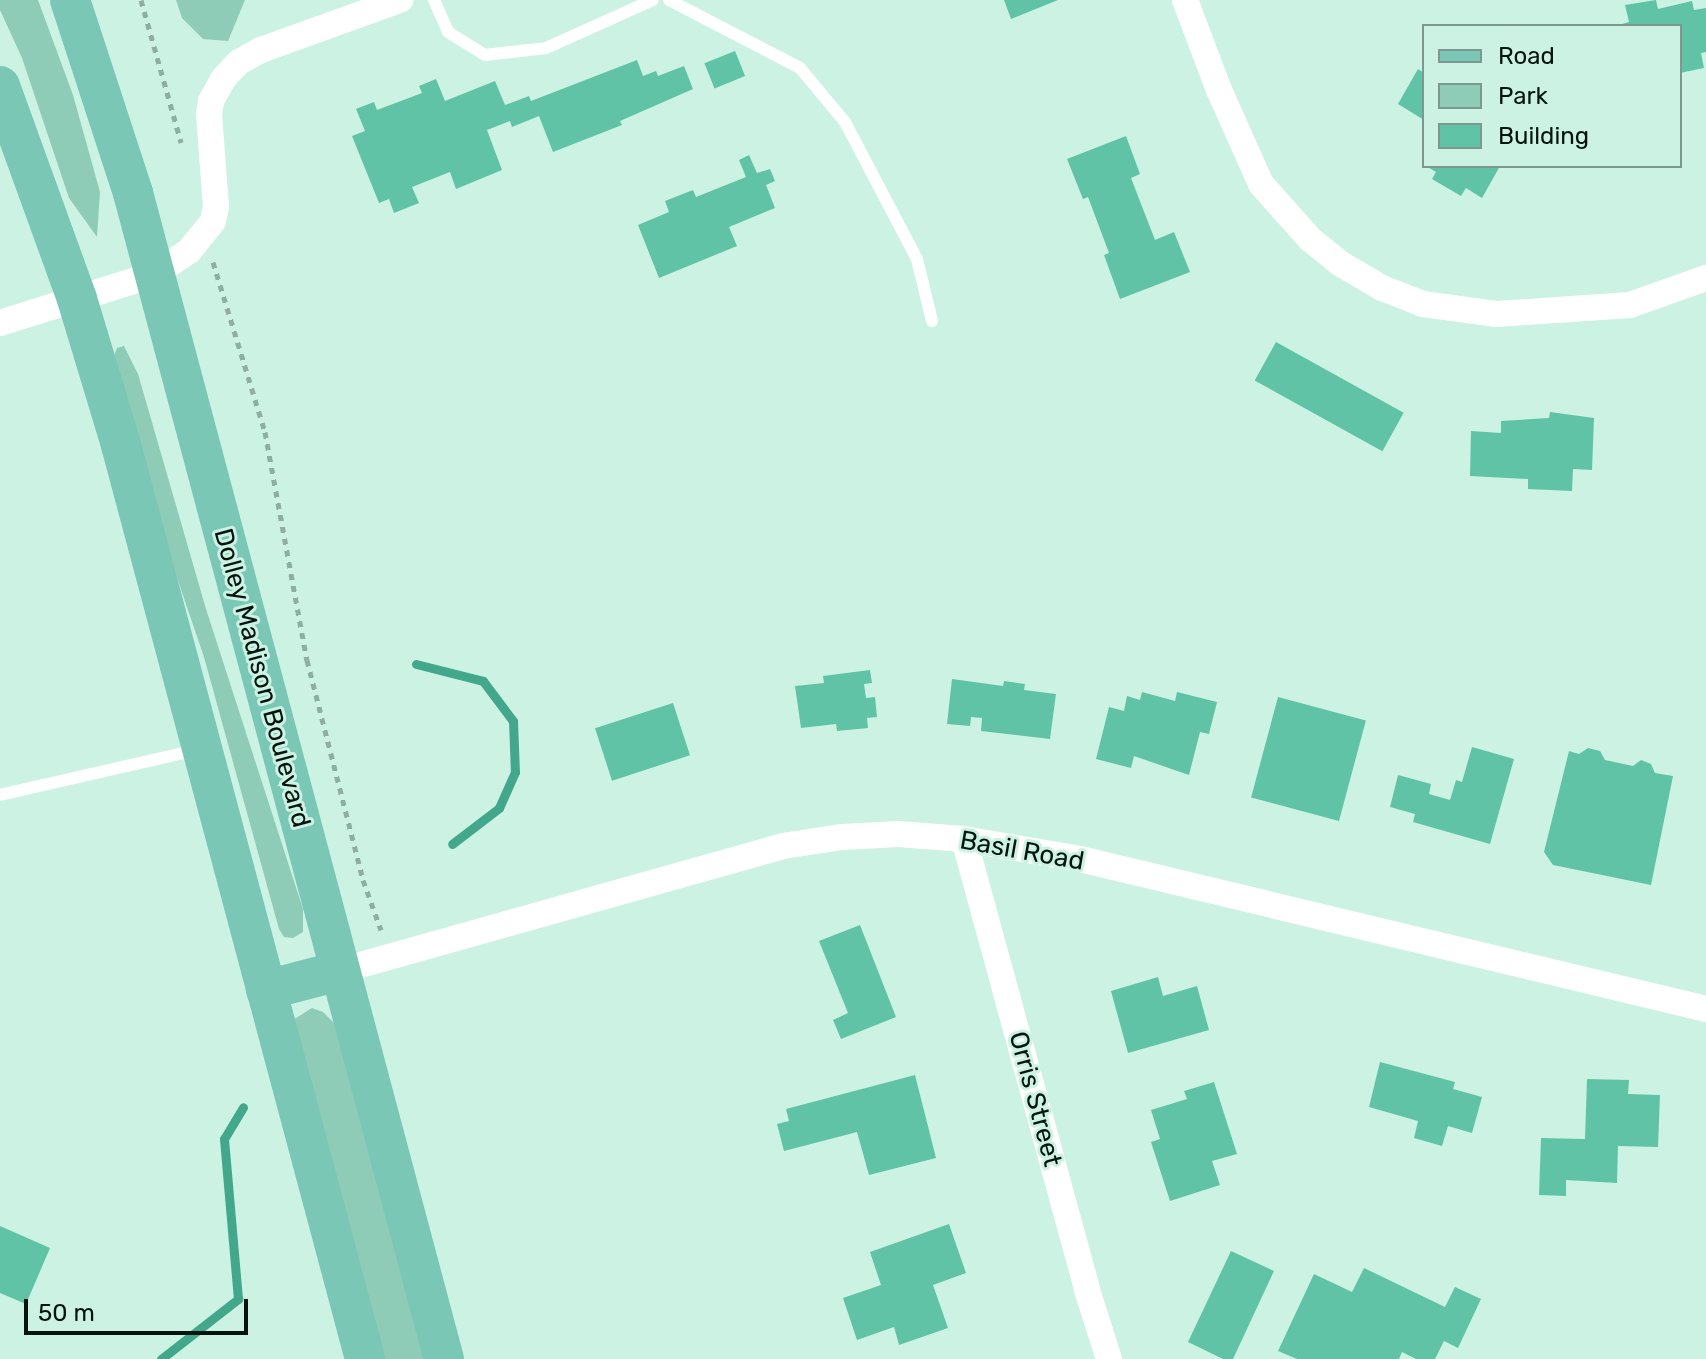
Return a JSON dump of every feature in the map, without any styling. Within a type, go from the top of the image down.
[{"type":"main road","name":"Dolley Madison Boulevard","points":[[70,0],[119,143],[444,1359]]},
{"type":"main road","points":[[0,86],[77,299],[134,491],[365,1359]]},
{"type":"main road","points":[[266,990],[339,971]]},
{"type":"street","points":[[0,323],[155,274],[204,235],[213,221],[217,198],[209,114],[211,101],[223,79],[239,62],[261,50],[400,0]]},
{"type":"street","points":[[1185,0],[1219,90],[1261,184],[1310,239],[1341,264],[1382,288],[1447,309],[1510,314],[1630,305],[1706,278]]},
{"type":"street","name":"Basil Road","points":[[339,971],[783,846],[842,837],[898,834],[964,839],[1080,859],[1706,1009]]},
{"type":"street","name":"Orris Street","points":[[964,839],[1083,1275],[1109,1359]]},
{"type":"lane","points":[[434,0],[448,32],[485,55],[546,48],[653,0]]},
{"type":"lane","points":[[669,0],[800,68],[845,122],[917,259],[932,321]]},
{"type":"lane","points":[[0,795],[203,749]]},
{"type":"path","points":[[141,0],[185,157]]},
{"type":"path","points":[[204,235],[265,432],[307,660],[363,880],[390,956]]},
{"type":"green space","points":[[0,0],[38,0],[73,95],[100,192],[97,237],[69,198],[22,58],[0,10]]},
{"type":"green space","points":[[176,0],[245,0],[228,41],[203,39],[182,18]]},
{"type":"green space","points":[[124,346],[138,374],[206,609],[303,909],[303,932],[293,938],[284,937],[279,929],[204,657],[142,475],[113,359],[117,348]]},
{"type":"green space","points":[[312,1008],[323,1012],[334,1023],[424,1359],[378,1359],[293,1020]]},
{"type":"building","points":[[1004,0],[1058,0],[1011,19]]},
{"type":"building","points":[[1656,0],[1658,9],[1692,1],[1694,10],[1706,8],[1706,52],[1701,53],[1704,68],[1682,73],[1682,24],[1622,24],[1629,22],[1625,5]]},
{"type":"building","points":[[735,51],[745,76],[715,88],[704,63]]},
{"type":"building","points":[[637,60],[643,76],[656,71],[658,76],[684,66],[693,89],[620,121],[622,125],[553,152],[539,116],[512,127],[510,121],[487,130],[502,170],[456,189],[450,172],[412,187],[419,203],[394,213],[389,199],[379,203],[352,136],[365,131],[356,109],[374,102],[377,110],[422,93],[419,86],[436,79],[445,101],[495,81],[505,105],[529,96],[531,101]]},
{"type":"building","points":[[1418,69],[1422,72],[1422,119],[1398,104]]},
{"type":"building","points":[[1126,136],[1140,174],[1131,178],[1155,240],[1174,232],[1190,272],[1120,299],[1104,255],[1109,253],[1088,197],[1083,199],[1067,159]]},
{"type":"building","points":[[749,155],[757,173],[770,169],[775,181],[766,185],[775,208],[729,227],[737,246],[659,278],[638,225],[669,212],[665,201],[693,190],[696,197],[746,177],[739,160]]},
{"type":"building","points":[[1429,168],[1499,168],[1482,198],[1466,188],[1461,196],[1432,179],[1436,172]]},
{"type":"building","points":[[1276,342],[1404,413],[1382,451],[1255,380]]},
{"type":"building","points":[[1550,412],[1594,418],[1592,470],[1573,469],[1572,491],[1528,489],[1528,479],[1470,476],[1471,431],[1501,433],[1501,421],[1549,418]]},
{"type":"building","points":[[870,670],[872,683],[864,684],[866,698],[875,697],[877,717],[867,718],[868,728],[837,731],[836,724],[801,728],[795,686],[824,683],[823,676]]},
{"type":"building","points":[[952,679],[1003,686],[1004,681],[1025,684],[1024,690],[1056,694],[1050,739],[981,731],[982,718],[971,717],[970,726],[947,724]]},
{"type":"building","points":[[1142,692],[1175,701],[1177,692],[1217,702],[1209,734],[1200,732],[1189,775],[1134,756],[1131,768],[1096,759],[1109,707],[1124,711],[1127,696],[1140,700]]},
{"type":"building","points":[[1278,697],[1366,721],[1339,821],[1251,797]]},
{"type":"building","points":[[673,703],[690,755],[612,781],[595,728]]},
{"type":"building","points":[[1472,747],[1514,759],[1490,844],[1413,822],[1415,814],[1390,807],[1398,775],[1431,784],[1429,794],[1450,800],[1456,780],[1462,782]]},
{"type":"building","points":[[1588,748],[1600,751],[1605,760],[1633,766],[1641,760],[1651,764],[1655,773],[1673,776],[1651,885],[1553,865],[1544,852],[1569,751],[1579,754]]},
{"type":"building","points":[[860,925],[896,1017],[841,1039],[833,1020],[848,1013],[819,941]]},
{"type":"building","points":[[1158,977],[1163,996],[1197,986],[1209,1030],[1128,1053],[1111,991]]},
{"type":"building","points":[[1380,1062],[1455,1082],[1453,1089],[1482,1097],[1472,1133],[1448,1126],[1442,1146],[1414,1138],[1418,1121],[1369,1107]]},
{"type":"building","points":[[915,1075],[936,1158],[869,1175],[857,1132],[784,1151],[777,1124],[789,1121],[786,1109]]},
{"type":"building","points":[[1587,1079],[1629,1080],[1628,1094],[1660,1095],[1658,1147],[1618,1146],[1617,1183],[1566,1180],[1566,1196],[1539,1195],[1541,1138],[1585,1139]]},
{"type":"building","points":[[1214,1082],[1237,1154],[1212,1161],[1220,1185],[1170,1201],[1151,1142],[1160,1139],[1151,1110],[1187,1099],[1184,1091]]},
{"type":"building","points":[[949,1224],[966,1273],[933,1285],[948,1328],[899,1345],[894,1327],[857,1340],[843,1298],[881,1285],[870,1252]]},
{"type":"building","points":[[0,1226],[50,1248],[26,1304],[0,1293]]},
{"type":"building","points":[[1231,1251],[1274,1271],[1233,1359],[1223,1359],[1188,1342]]},
{"type":"building","points":[[1364,1268],[1445,1307],[1455,1287],[1481,1299],[1458,1348],[1444,1341],[1435,1359],[1416,1359],[1402,1352],[1399,1359],[1297,1359],[1278,1351],[1314,1274],[1352,1292]]},
{"type":"waterway","points":[[416,664],[483,681],[513,721],[515,772],[499,808],[452,844]]},
{"type":"waterway","points":[[161,1359],[238,1299],[224,1139],[243,1107]]}]
